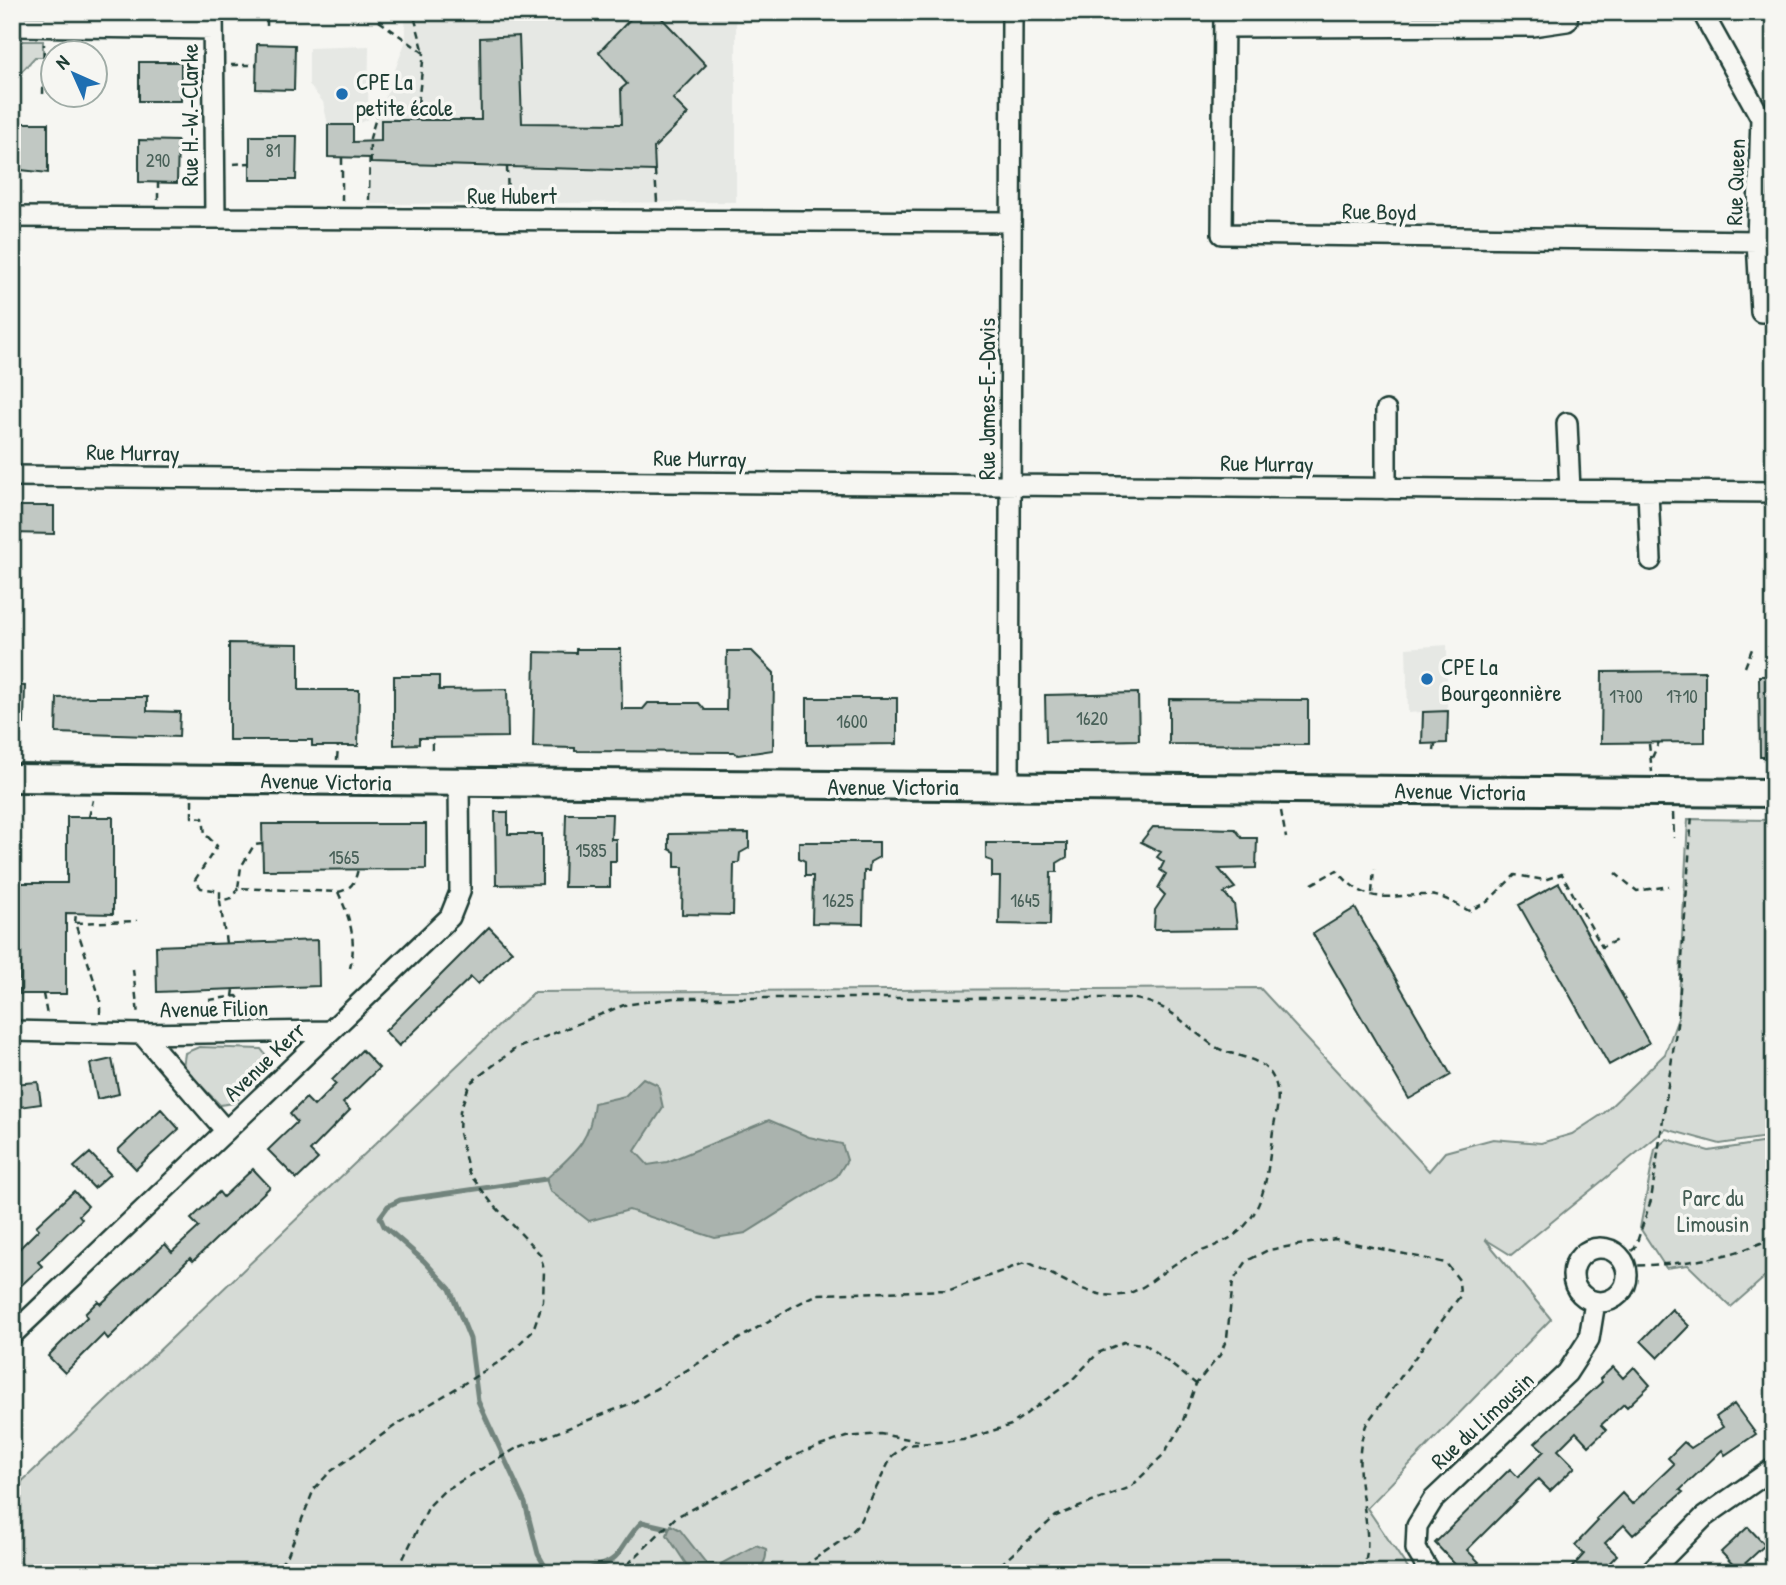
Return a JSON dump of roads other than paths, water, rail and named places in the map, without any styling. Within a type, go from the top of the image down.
[{"type":"street","name":"Rue James-E.-Davis","points":[[1009,786],[1012,12]]},
{"type":"street","points":[[1224,20],[1533,26],[1567,21],[1567,12]]},
{"type":"street","name":"Rue Queen","points":[[1706,12],[1706,19],[1767,118],[1757,241],[1761,312],[1774,312]]},
{"type":"street","points":[[12,26],[213,20]]},
{"type":"street","name":"Rue H.-W.-Clarke","points":[[213,20],[215,217]]},
{"type":"street","name":"Rue Boyd","points":[[1224,20],[1222,234],[1757,241]]},
{"type":"street","name":"Rue Hubert","points":[[12,217],[1012,222]]},
{"type":"street","points":[[1386,411],[1387,489]]},
{"type":"street","points":[[1567,423],[1570,490]]},
{"type":"street","name":"Rue Murray","points":[[12,476],[1774,492]]},
{"type":"street","points":[[1648,491],[1651,560]]},
{"type":"street","name":"Avenue Victoria","points":[[12,778],[1774,793]]},
{"type":"street","name":"Avenue Kerr","points":[[12,1335],[450,917],[460,892],[459,782]]},
{"type":"street","name":"Avenue Filion","points":[[140,1026],[226,1131]]},
{"type":"street","name":"Avenue Filion","points":[[12,1031],[140,1026],[330,1031]]},
{"type":"street","points":[[1606,1248],[1624,1262],[1626,1285],[1621,1293],[1605,1302],[1595,1302],[1580,1294],[1573,1279],[1577,1262],[1589,1250],[1606,1248]]},
{"type":"street","name":"Rue du Limousin","points":[[1430,1573],[1416,1549],[1417,1526],[1422,1517],[1433,1500],[1567,1373],[1589,1339],[1595,1302]]},
{"type":"street","points":[[1648,1573],[1704,1517],[1774,1468]]},
{"type":"waterway","points":[[546,1179],[400,1200],[388,1206],[380,1217],[384,1226],[424,1261],[450,1289],[470,1339],[478,1401],[525,1503],[538,1554],[546,1568],[555,1573]]},
{"type":"waterway","points":[[570,1573],[596,1567],[614,1558],[642,1522],[668,1528]]},
{"type":"place","name":"CPE La petite école","points":[[342,94]]},
{"type":"place","name":"CPE La Bourgeonnière","points":[[1427,679]]},
{"type":"park label","name":"Parc du Limousin","points":[[1713,1210]]}]
